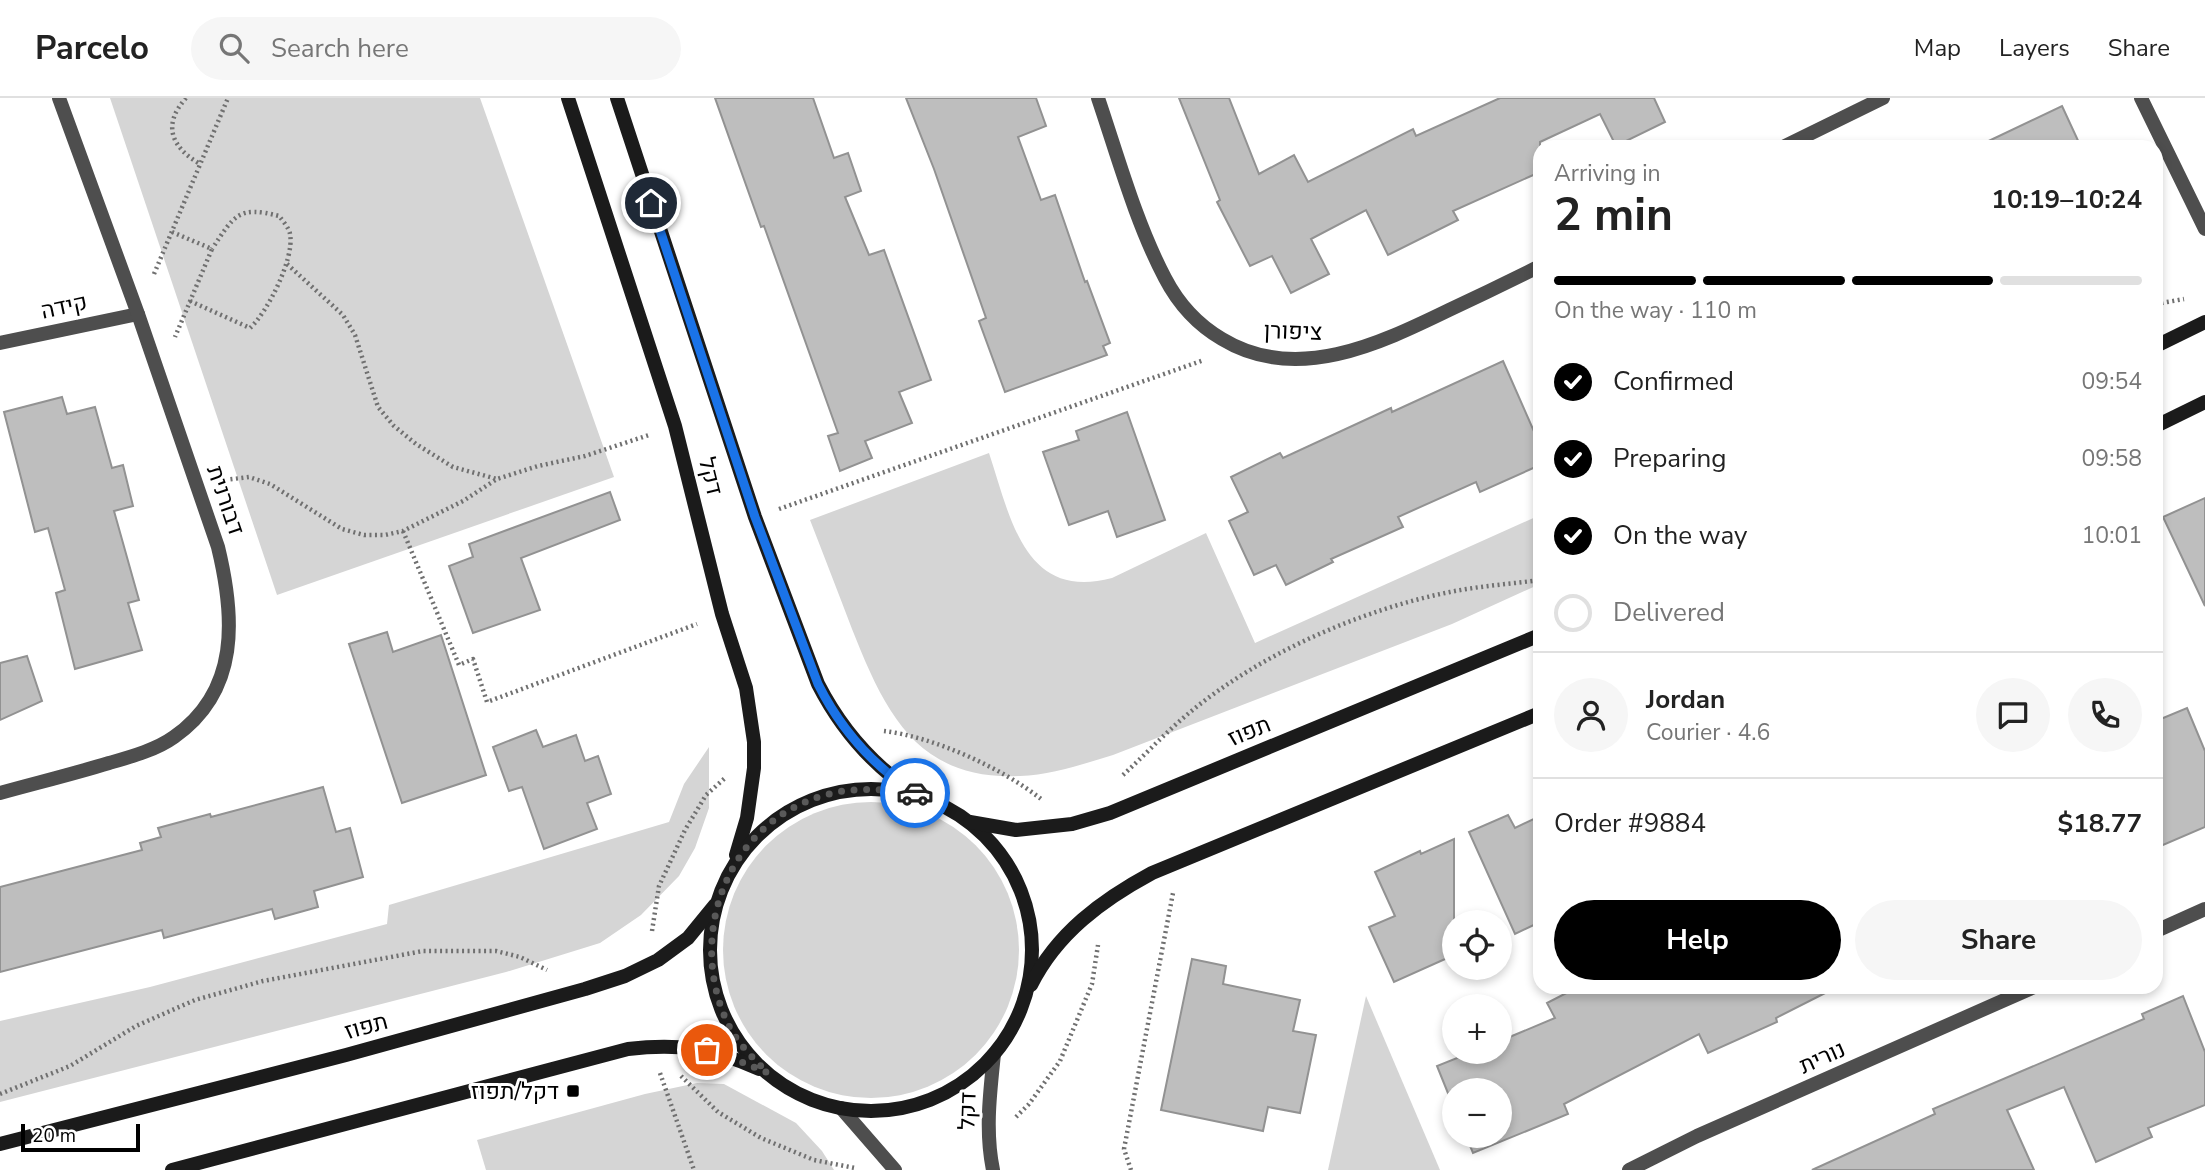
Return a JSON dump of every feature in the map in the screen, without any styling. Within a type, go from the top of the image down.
[{"type":"street","name":"דבורנית","points":[[0,793],[134,756],[173,738],[201,714],[219,685],[228,653],[230,617],[218,547],[138,314],[58,98]]},
{"type":"street","name":"דקל","points":[[568,98],[675,426],[722,614],[746,688],[754,752],[752,793],[730,872]]},
{"type":"street","name":"דקל","points":[[617,98],[755,517],[807,659],[829,707],[842,726],[874,762],[920,796]]},
{"type":"street","name":"ציפורן","points":[[1097,98],[1150,248],[1166,280],[1185,308],[1209,331],[1238,348],[1272,358],[1299,359],[1358,350],[1409,330],[1533,269]]},
{"type":"street","points":[[1797,140],[1883,98]]},
{"type":"street","points":[[2141,98],[2162,140]]},
{"type":"street","points":[[2163,143],[2205,229]]},
{"type":"street","name":"קידה","points":[[0,343],[138,314]]},
{"type":"street","points":[[2163,343],[2205,322]]},
{"type":"street","points":[[2163,423],[2205,402]]},
{"type":"street","name":"תפוז","points":[[967,821],[1016,830],[1072,824],[1121,808],[1533,638]]},
{"type":"street","points":[[1024,999],[1031,967],[1031,934],[1025,903],[1013,874],[996,848],[967,821],[949,808],[920,796],[888,789],[856,789],[824,795],[796,807],[770,824],[748,846],[730,872],[718,901],[711,933],[717,997],[729,1026],[746,1052],[793,1092],[823,1104],[887,1111],[918,1105],[947,1092],[972,1076],[994,1054],[1012,1028],[1035,977],[1066,936],[1104,901],[1152,873],[1533,716]]},
{"type":"street","name":"תפוז","points":[[0,1144],[346,1055],[625,976],[651,963],[688,938],[718,901]]},
{"type":"street","points":[[2163,928],[2205,909]]},
{"type":"street","name":"נורית","points":[[1629,1170],[1697,1136],[2018,994]]},
{"type":"street","points":[[172,1170],[602,1054],[651,1046],[671,1045],[707,1050],[768,1073]]},
{"type":"street","name":"דקל","points":[[993,1170],[988,1110],[994,1054]]},
{"type":"street","points":[[841,1108],[895,1170]]},
{"type":"path","points":[[186,98],[176,110],[172,124],[176,144],[200,165]]},
{"type":"path","points":[[138,314],[228,98]]},
{"type":"path","points":[[159,376],[190,301],[212,249],[230,222],[245,211],[262,211],[279,216],[290,232],[291,247],[287,264],[260,316],[250,328],[190,301]]},
{"type":"path","points":[[172,232],[212,249]]},
{"type":"path","points":[[287,264],[343,316],[355,335],[378,407],[394,426],[453,467],[497,480]]},
{"type":"path","points":[[2163,303],[2194,296]]},
{"type":"path","points":[[755,517],[1238,348]]},
{"type":"path","points":[[196,484],[249,477],[271,484],[342,529],[385,535],[403,531],[463,501],[497,480],[538,466],[585,456],[675,426]]},
{"type":"path","points":[[403,531],[459,665],[473,659],[487,702],[722,614]]},
{"type":"path","points":[[1121,778],[1190,712],[1247,672],[1305,640],[1364,616],[1449,592],[1533,581]]},
{"type":"path","points":[[842,726],[900,733],[951,750],[986,765],[1030,791],[1072,824]]},
{"type":"path","points":[[651,963],[649,944],[659,886],[685,830],[706,795],[754,752]]},
{"type":"path","points":[[1131,1170],[1124,1149],[1180,862]]},
{"type":"path","points":[[989,1145],[1029,1104],[1060,1061],[1092,984],[1104,901]]},
{"type":"path","points":[[0,1094],[70,1066],[136,1026],[195,1000],[263,981],[321,969],[423,951],[496,951],[520,957],[586,989]]},
{"type":"path","points":[[651,1046],[694,1170]]},
{"type":"path","points":[[651,1046],[718,1112],[761,1138],[814,1160],[866,1170]]},
{"type":"shaded area","points":[[110,98],[480,98],[614,477],[277,595]]},
{"type":"shaded area","points":[[989,453],[1014,527],[1025,548],[1040,566],[1059,577],[1082,582],[1112,578],[1206,533],[1255,643],[1533,518],[1533,587],[1452,624],[1113,755],[1044,774],[985,775],[955,767],[930,754],[910,736],[892,713],[864,659],[810,520]]},
{"type":"shaded area","points":[[709,747],[709,808],[695,848],[679,876],[641,915],[600,943],[506,972],[0,1102],[0,1021],[150,987],[387,924],[389,905],[669,822],[684,784]]},
{"type":"shaded area","points":[[871,802],[900,805],[928,813],[953,827],[976,845],[1002,880],[1008,893],[1016,921],[1019,950],[1016,979],[1008,1007],[994,1032],[976,1055],[941,1081],[928,1087],[900,1095],[871,1098],[842,1095],[814,1087],[789,1073],[766,1055],[740,1020],[734,1007],[726,979],[723,950],[726,921],[734,893],[748,868],[766,845],[801,819],[814,813],[842,805]]},
{"type":"shaded area","points":[[1366,996],[1440,1170],[1328,1170]]},
{"type":"shaded area","points":[[697,1083],[724,1084],[796,1123],[822,1151],[834,1170],[486,1170],[477,1140],[645,1094]]},
{"type":"building","points":[[715,98],[813,98],[834,158],[848,153],[861,191],[845,197],[869,255],[884,250],[931,380],[899,392],[912,423],[865,441],[872,458],[840,471],[828,436],[838,433]]},
{"type":"building","points":[[906,98],[1036,98],[1046,126],[1018,137],[1041,200],[1055,195],[1085,282],[1087,281],[1110,343],[1103,346],[1107,355],[1005,392],[979,321],[986,318]]},
{"type":"building","points":[[1179,98],[1229,98],[1259,174],[1294,155],[1308,182],[1413,129],[1416,136],[1500,98],[1654,98],[1665,122],[1628,140],[1613,140],[1600,114],[1544,140],[1533,140],[1533,175],[1453,211],[1458,220],[1388,255],[1366,210],[1311,239],[1329,274],[1291,293],[1272,256],[1250,266],[1217,202],[1220,200]]},
{"type":"building","points":[[2062,106],[2078,140],[1991,140]]},
{"type":"building","points":[[1503,361],[1533,429],[1533,468],[1480,492],[1476,482],[1398,517],[1403,527],[1331,559],[1333,562],[1286,585],[1276,565],[1254,575],[1229,521],[1248,512],[1231,477],[1280,453],[1283,458],[1391,408],[1392,412]]},
{"type":"building","points":[[62,397],[67,414],[95,407],[112,468],[123,465],[133,506],[114,511],[139,600],[128,603],[142,650],[75,669],[56,593],[65,590],[48,528],[35,532],[4,412]]},
{"type":"building","points":[[1127,412],[1165,520],[1117,537],[1108,511],[1069,525],[1043,452],[1079,440],[1076,431]]},
{"type":"building","points":[[610,492],[620,520],[521,558],[540,610],[473,633],[449,566],[473,557],[469,544]]},
{"type":"building","points":[[2205,498],[2205,606],[2163,517]]},
{"type":"building","points":[[387,632],[393,652],[441,635],[486,775],[402,803],[349,644]]},
{"type":"building","points":[[27,656],[42,701],[0,720],[0,663]]},
{"type":"building","points":[[2187,708],[2205,751],[2205,827],[2163,845],[2163,718]]},
{"type":"building","points":[[536,730],[543,747],[576,735],[585,761],[598,756],[611,794],[587,803],[597,829],[544,849],[522,787],[509,791],[493,747]]},
{"type":"building","points":[[323,787],[336,832],[350,828],[363,877],[314,891],[318,907],[275,919],[272,909],[164,938],[162,930],[0,972],[0,887],[142,850],[140,843],[161,837],[158,828],[210,814],[211,817]]},
{"type":"building","points":[[1508,815],[1515,828],[1533,819],[1533,925],[1515,934],[1512,927],[1512,910],[1504,910],[1469,832]]},
{"type":"building","points":[[1454,839],[1454,910],[1442,910],[1442,960],[1394,982],[1369,927],[1395,916],[1375,872],[1420,851],[1421,854]]},
{"type":"building","points":[[1192,959],[1226,966],[1223,984],[1300,1000],[1293,1031],[1316,1035],[1300,1113],[1268,1107],[1263,1131],[1161,1110]]},
{"type":"building","points":[[1564,994],[1823,994],[1776,1018],[1777,1022],[1708,1053],[1699,1034],[1564,1104],[1568,1114],[1512,1137],[1512,1078],[1442,1078],[1437,1066],[1442,1064],[1512,1064],[1512,1036],[1555,1018],[1547,1003]]},
{"type":"building","points":[[2183,996],[2205,1052],[2205,1105],[2148,1128],[2152,1137],[2096,1162],[2064,1087],[2007,1110],[2034,1170],[1812,1170],[1935,1114],[1933,1109],[2144,1019],[2142,1014]]},
{"type":"building","points":[[1471,1148],[1485,1148],[1473,1153]]},
{"type":"way so far","points":[[707,1050],[768,1073],[746,1052],[729,1026],[717,997],[711,966],[711,933],[718,901],[730,872],[748,846],[770,824],[796,807],[824,795],[856,789],[888,789],[920,796],[915,793]]},
{"type":"place","name":"דקל/תפוז","points":[[573,1091]]},
{"type":"route","points":[[651,203],[755,517],[796,632],[818,684],[829,707],[857,745],[893,778],[915,793]]}]
